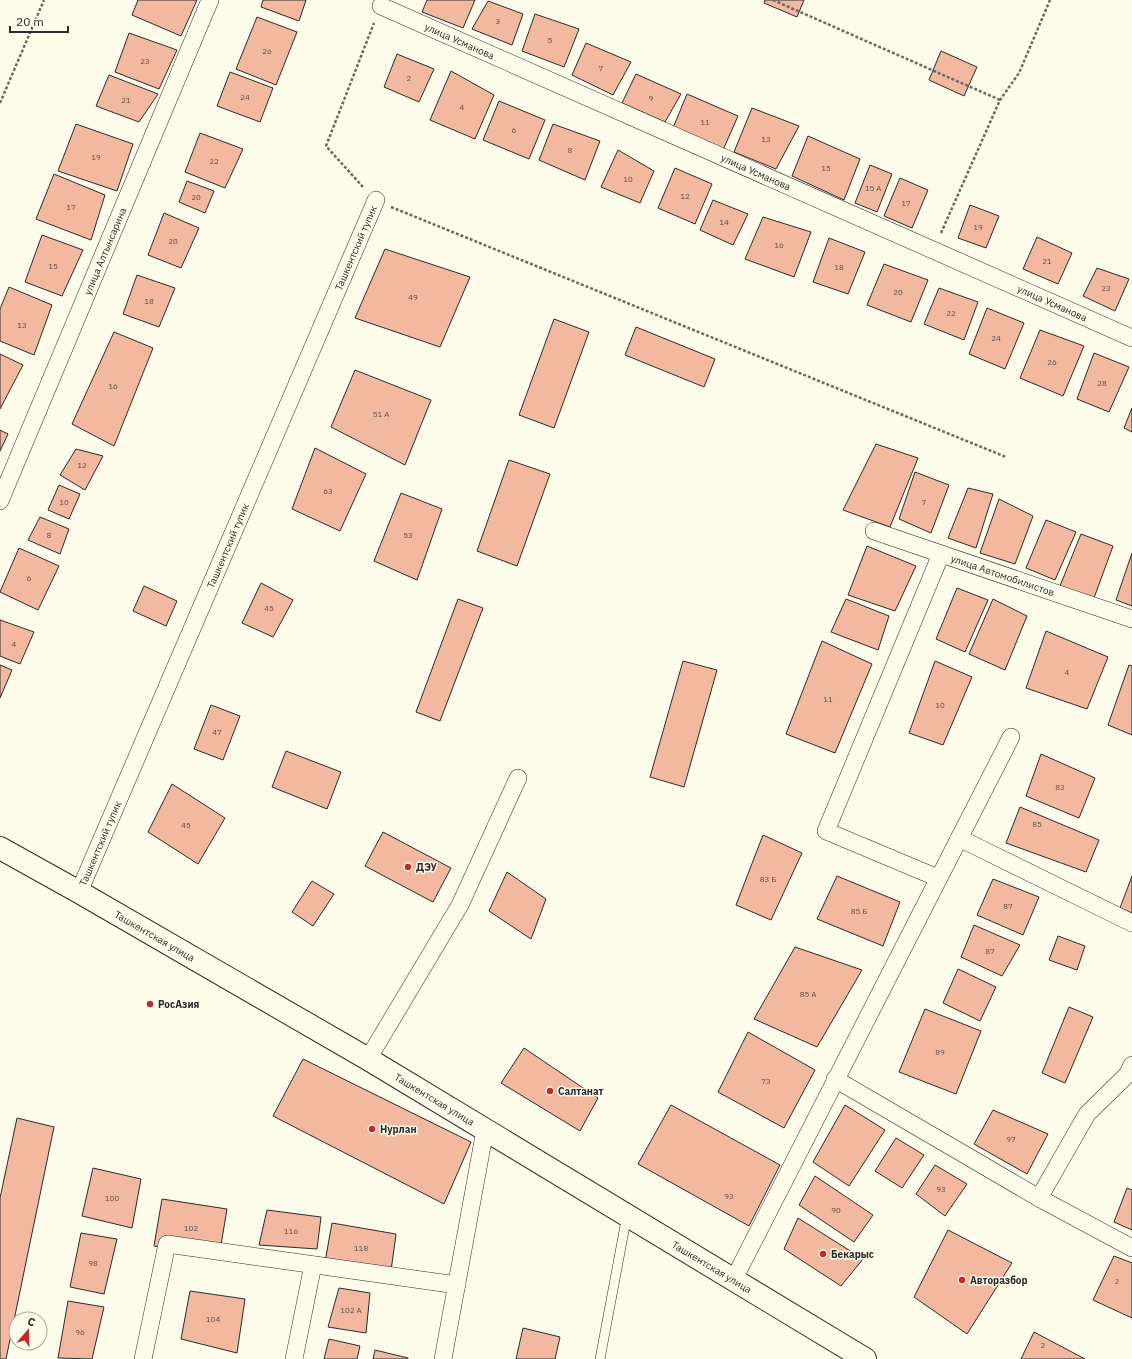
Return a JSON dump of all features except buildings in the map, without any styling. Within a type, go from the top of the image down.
[{"type":"main road","name":"Ташкентская улица","points":[[0,848],[368,1059],[865,1359]]},
{"type":"street","name":"улица Алтынсарина","points":[[0,501],[210,0]]},
{"type":"street","name":"улица Усманова","points":[[381,6],[1132,338]]},
{"type":"street","name":"Ташкентский тупик","points":[[79,892],[376,200]]},
{"type":"street","name":"улица Автомобилистов","points":[[874,532],[1132,619]]},
{"type":"street","points":[[938,878],[826,830],[941,554]]},
{"type":"street","points":[[734,1279],[1011,737]]},
{"type":"street","points":[[368,1059],[460,905],[518,778]]},
{"type":"street","points":[[959,838],[1132,923]]},
{"type":"street","points":[[1039,1198],[1087,1114],[1127,1075],[1132,1065]]},
{"type":"street","points":[[835,1079],[1039,1198],[1132,1248]]},
{"type":"street","points":[[444,1359],[485,1130]]},
{"type":"street","points":[[143,1359],[167,1244],[457,1286]]},
{"type":"street","points":[[294,1359],[313,1265]]},
{"type":"lane","points":[[600,1359],[627,1215]]},
{"type":"path","points":[[0,103],[44,0]]},
{"type":"path","points":[[773,0],[1000,100]]},
{"type":"path","points":[[933,250],[1000,100],[1020,73],[1050,0]]},
{"type":"path","points":[[381,6],[326,146],[376,200],[1006,457]]},
{"type":"place","name":"ДЭУ","points":[[408,867]]},
{"type":"place","name":"РосАзия","points":[[150,1004]]},
{"type":"place","name":"Салтанат","points":[[550,1091]]},
{"type":"place","name":"Нурлан","points":[[372,1129]]},
{"type":"place","name":"Бекарыс","points":[[823,1254]]},
{"type":"place","name":"Авторазбор","points":[[962,1280]]}]
